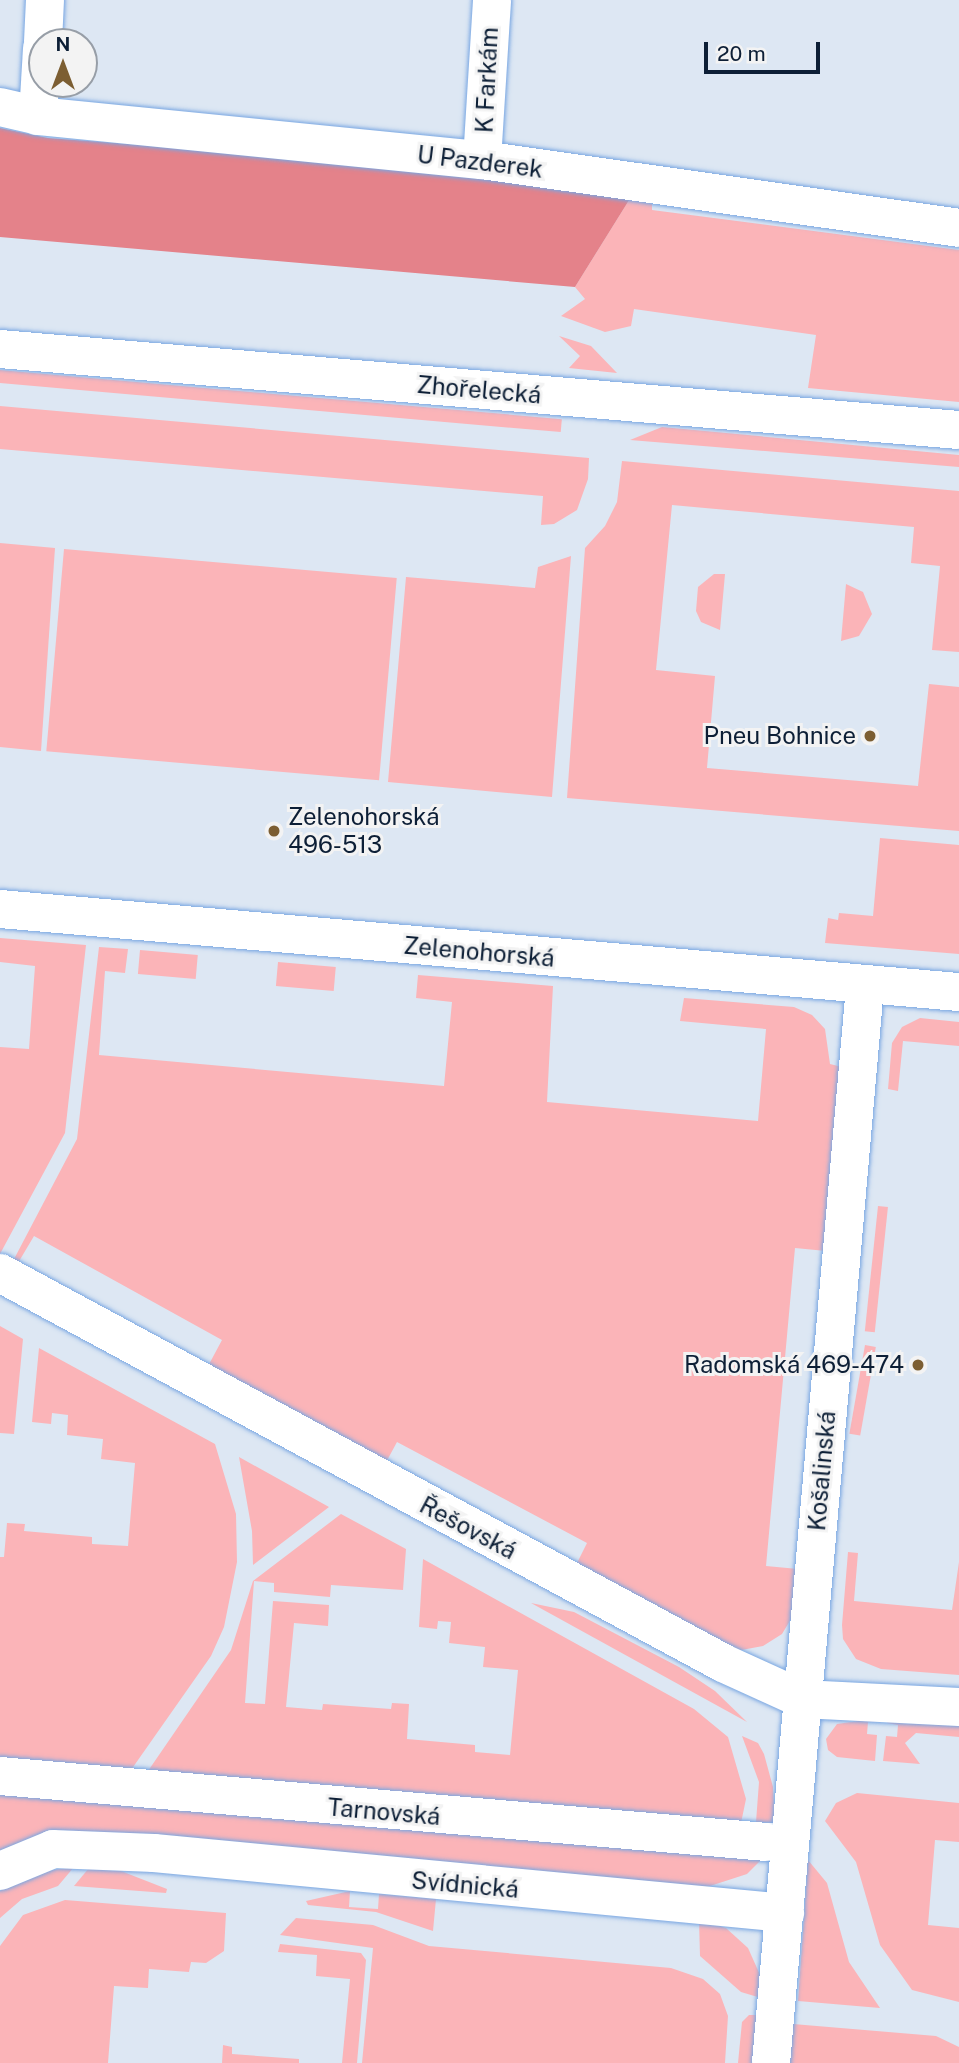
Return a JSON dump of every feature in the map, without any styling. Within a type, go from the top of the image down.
[{"type":"street","points":[[44,28],[46,0]]},
{"type":"street","name":"K Farkám","points":[[482,160],[492,0]]},
{"type":"street","points":[[38,116],[39,98]]},
{"type":"street","name":"U Pazderek","points":[[0,107],[38,116],[482,160],[959,228]]},
{"type":"street","name":"Zhořelecká","points":[[0,349],[959,430]]},
{"type":"street","name":"Zelenohorská","points":[[0,909],[864,986],[959,992]]},
{"type":"street","name":"Košalinská","points":[[785,1913],[864,986]]},
{"type":"street","name":"Řešovská","points":[[0,1273],[723,1663],[802,1699],[959,1707]]},
{"type":"street","name":"Tarnovská","points":[[0,1776],[768,1842]]},
{"type":"street","name":"Svídnická","points":[[0,1871],[52,1849],[154,1853],[785,1913]]},
{"type":"street","points":[[771,2063],[785,1913]]},
{"type":"shaded area","points":[[0,128],[48,138],[411,165],[631,197],[575,287],[0,237]]},
{"type":"shaded area","points":[[631,197],[652,204],[652,210],[959,250],[959,402],[808,388],[816,335],[634,309],[631,326],[605,332],[561,316],[585,299],[575,287]]},
{"type":"shaded area","points":[[559,336],[591,346],[617,373],[569,368],[580,356]]},
{"type":"shaded area","points":[[0,370],[562,419],[561,432],[0,383]]},
{"type":"shaded area","points":[[0,406],[589,458],[588,479],[577,510],[554,524],[541,525],[543,496],[0,449]]},
{"type":"shaded area","points":[[662,427],[959,455],[959,467],[630,440]]},
{"type":"shaded area","points":[[622,461],[959,491],[959,652],[932,650],[940,566],[911,563],[914,527],[672,505],[656,670],[715,676],[707,768],[918,786],[929,684],[959,687],[959,831],[567,798],[585,548],[605,526],[617,502]]},
{"type":"shaded area","points":[[0,543],[55,548],[41,751],[0,747]]},
{"type":"shaded area","points":[[64,549],[397,578],[379,780],[46,751]]},
{"type":"shaded area","points":[[571,556],[552,797],[388,782],[406,577],[535,588],[538,567]]},
{"type":"shaded area","points":[[714,574],[725,574],[720,630],[701,622],[696,611],[698,587]]},
{"type":"shaded area","points":[[846,584],[863,592],[872,614],[859,636],[841,641]]},
{"type":"shaded area","points":[[880,838],[959,845],[959,954],[825,943],[828,918],[838,920],[839,913],[873,916]]},
{"type":"shaded area","points":[[0,938],[86,945],[65,1133],[0,1254],[0,1047],[29,1049],[35,966],[0,962]]},
{"type":"shaded area","points":[[99,947],[128,949],[125,973],[105,971],[99,1055],[444,1086],[452,1002],[416,998],[418,975],[553,986],[547,1102],[758,1121],[766,1029],[680,1021],[684,998],[794,1007],[812,1015],[825,1029],[830,1064],[842,1067],[826,1251],[795,1248],[766,1566],[798,1569],[791,1619],[782,1634],[763,1646],[736,1651],[573,1571],[587,1543],[397,1442],[384,1466],[207,1368],[222,1340],[34,1236],[18,1263],[13,1261],[77,1139]]},
{"type":"shaded area","points":[[140,950],[198,955],[196,979],[138,974]]},
{"type":"shaded area","points":[[278,962],[336,967],[334,991],[276,986]]},
{"type":"shaded area","points":[[920,1018],[959,1022],[959,1046],[903,1041],[898,1091],[888,1089],[892,1043],[902,1027]]},
{"type":"shaded area","points":[[878,1206],[888,1207],[875,1332],[865,1331]]},
{"type":"shaded area","points":[[0,1326],[23,1339],[14,1434],[0,1433]]},
{"type":"shaded area","points":[[865,1345],[876,1347],[860,1436],[849,1434]]},
{"type":"shaded area","points":[[39,1348],[215,1444],[236,1514],[237,1562],[224,1627],[211,1656],[131,1770],[0,1758],[0,1557],[4,1557],[7,1523],[25,1524],[24,1531],[92,1537],[92,1544],[128,1546],[135,1463],[101,1459],[103,1439],[67,1435],[68,1415],[52,1413],[51,1424],[32,1422]]},
{"type":"shaded area","points":[[239,1457],[329,1507],[253,1565],[252,1531]]},
{"type":"shaded area","points":[[341,1514],[406,1549],[403,1590],[331,1585],[330,1597],[274,1592],[274,1583],[254,1581],[245,1703],[265,1704],[273,1601],[329,1605],[328,1626],[294,1623],[286,1707],[322,1710],[323,1704],[391,1709],[392,1703],[409,1704],[407,1739],[475,1745],[475,1752],[510,1755],[518,1670],[483,1667],[485,1647],[449,1643],[451,1622],[438,1621],[437,1629],[419,1627],[423,1559],[694,1709],[728,1737],[746,1799],[741,1823],[148,1771],[231,1650],[253,1581]]},
{"type":"shaded area","points":[[848,1552],[858,1553],[854,1601],[952,1610],[959,1562],[959,1675],[881,1669],[856,1659],[843,1639]]},
{"type":"shaded area","points":[[531,1603],[574,1612],[679,1667],[715,1691],[747,1722]]},
{"type":"shaded area","points":[[879,1718],[878,1722],[868,1722],[867,1734],[877,1735],[875,1761],[837,1757],[828,1750],[826,1739],[837,1724]]},
{"type":"shaded area","points":[[887,1719],[959,1725],[959,1737],[916,1733],[905,1743],[920,1764],[883,1761],[886,1736],[897,1737],[898,1725],[887,1723]]},
{"type":"shaded area","points":[[742,1736],[758,1743],[764,1754],[773,1787],[775,1823],[756,1822],[759,1782]]},
{"type":"shaded area","points":[[0,1793],[763,1858],[747,1874],[707,1887],[38,1837],[0,1851]]},
{"type":"shaded area","points":[[857,1793],[959,1803],[959,1842],[935,1840],[928,1925],[959,1928],[959,2002],[912,1990],[880,1945],[856,1862],[825,1821],[836,1803]]},
{"type":"shaded area","points":[[808,1860],[827,1883],[849,1962],[880,2008],[798,2001]]},
{"type":"shaded area","points":[[74,1867],[58,1886],[22,1899],[0,1918],[0,1891],[32,1873]]},
{"type":"shaded area","points":[[89,1868],[121,1871],[167,1889],[166,1893],[74,1886]]},
{"type":"shaded area","points":[[350,1891],[349,1907],[378,1909],[379,1894],[436,1899],[433,1931],[376,1912],[308,1905],[306,1901]]},
{"type":"shaded area","points":[[65,1900],[226,1913],[224,1951],[206,1963],[191,1962],[189,1972],[149,1969],[148,1988],[114,1986],[108,2063],[0,2063],[0,1946],[23,1915]]},
{"type":"shaded area","points":[[296,1918],[373,1925],[429,1946],[671,1968],[703,1979],[720,1994],[728,2016],[725,2063],[362,2063],[373,1948],[280,1935]]},
{"type":"shaded area","points":[[699,1920],[726,1928],[748,1948],[761,1977],[761,1998],[741,1992],[700,1956]]},
{"type":"shaded area","points":[[280,1944],[361,1953],[366,1960],[357,2063],[342,2063],[350,1979],[316,1976],[317,1955],[278,1952]]},
{"type":"shaded area","points":[[749,2015],[760,2015],[755,2063],[738,2063],[742,2022]]},
{"type":"shaded area","points":[[793,2024],[936,2036],[959,2047],[959,2063],[790,2063]]},
{"type":"shaded area","points":[[223,2045],[232,2047],[232,2054],[299,2059],[299,2063],[222,2063]]},
{"type":"place","name":"Pneu Bohnice","points":[[870,736]]},
{"type":"place","name":"Zelenohorská 496-513","points":[[274,831]]},
{"type":"place","name":"Radomská 469-474","points":[[918,1365]]}]
